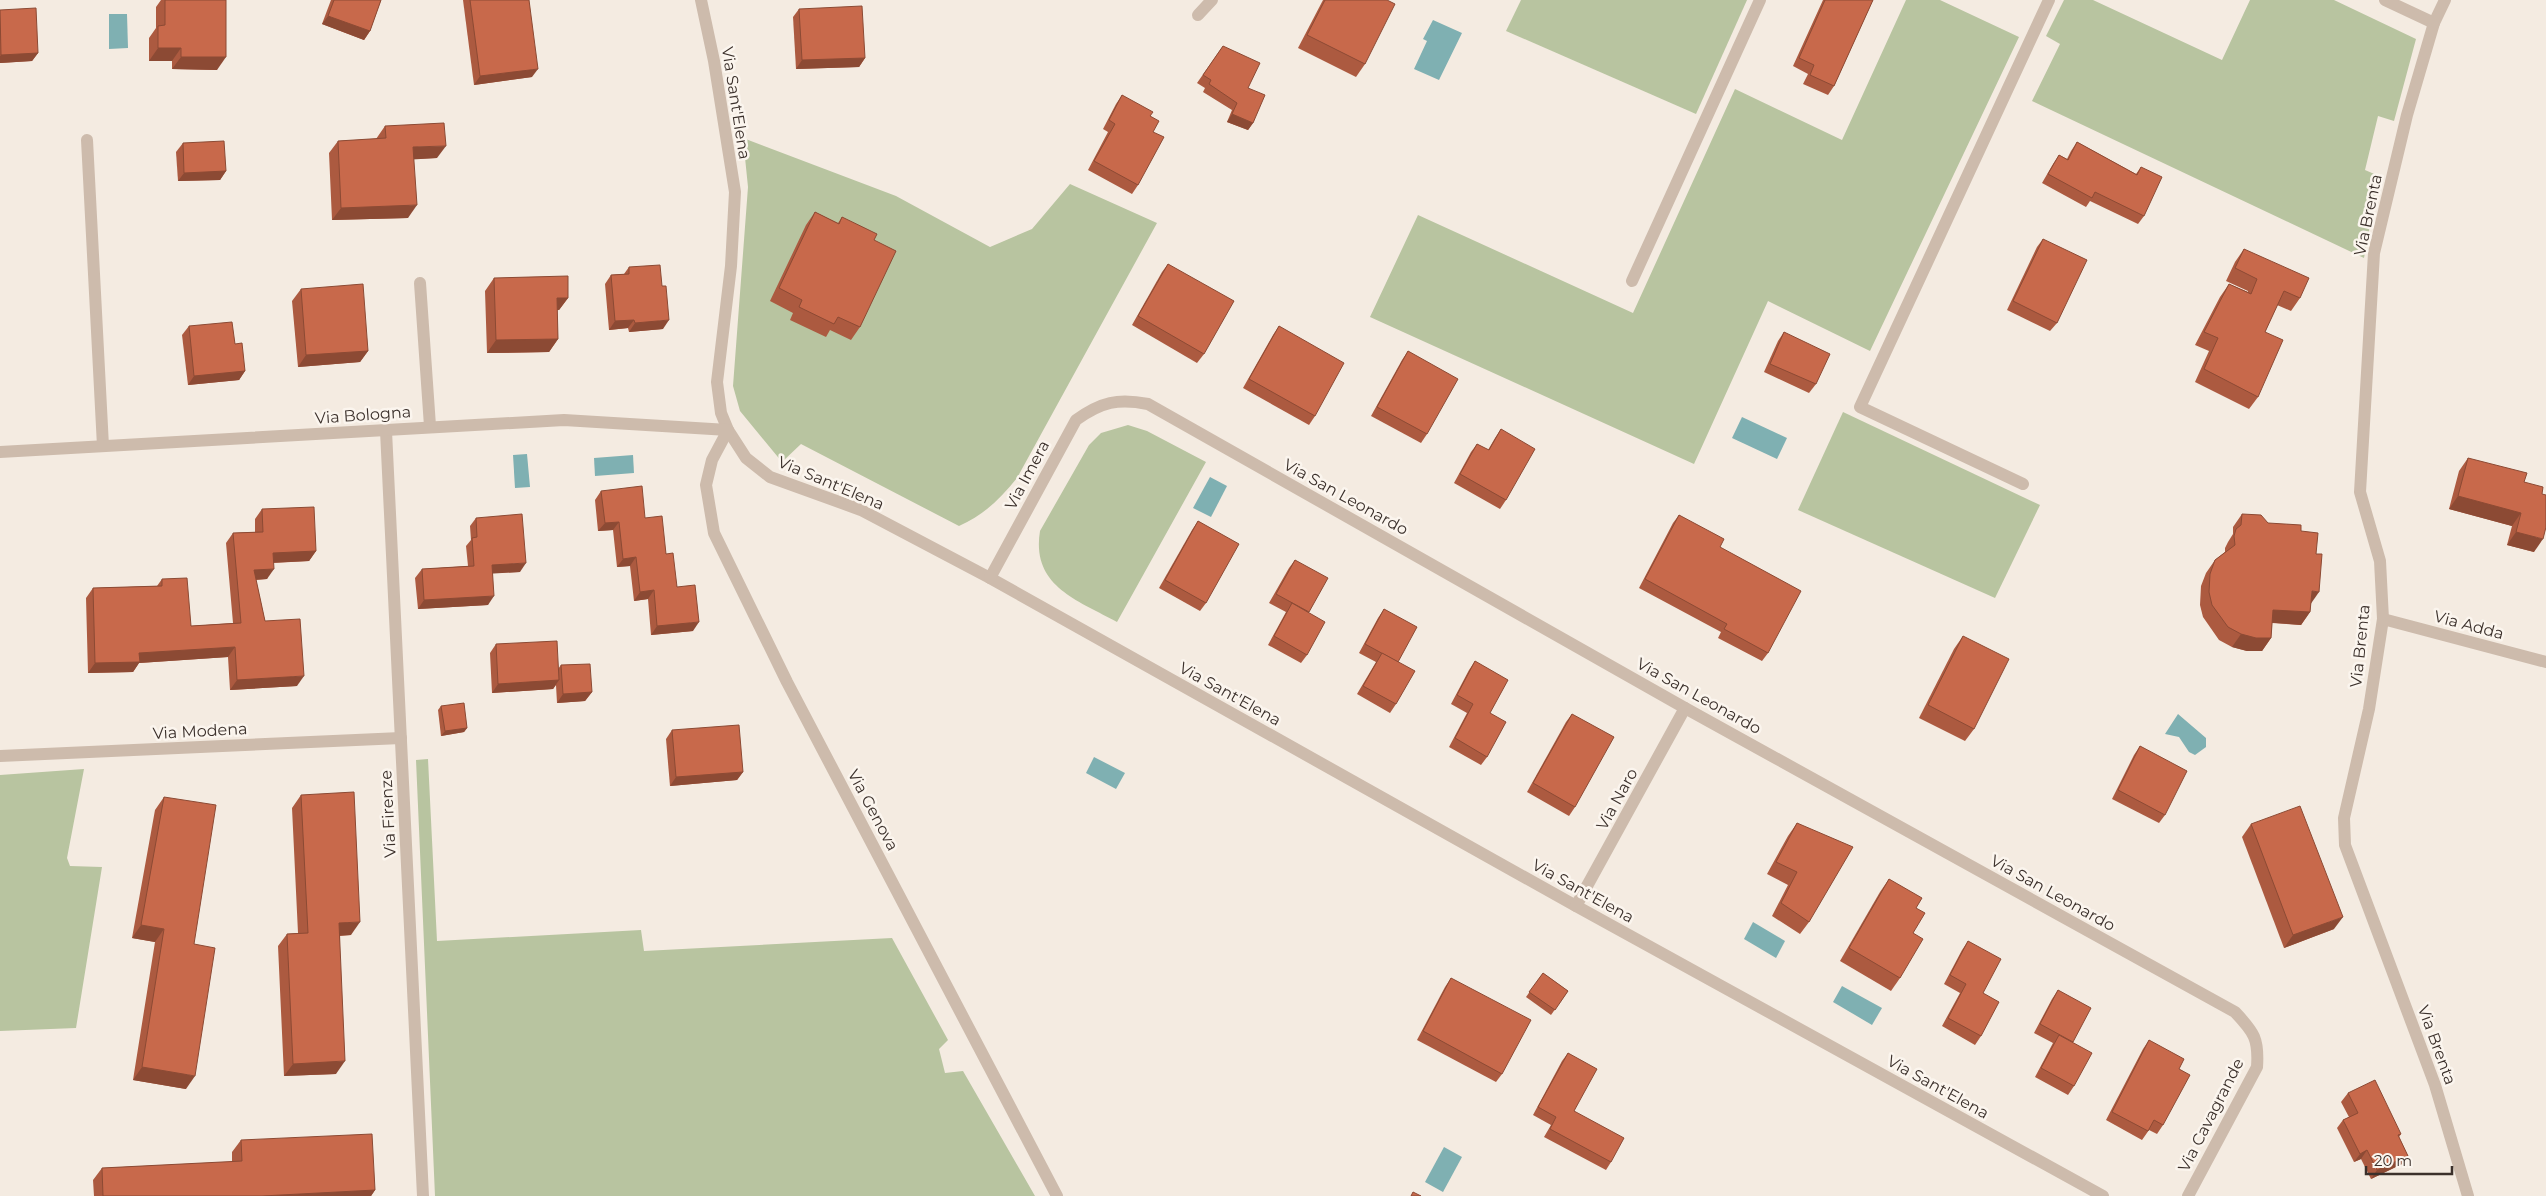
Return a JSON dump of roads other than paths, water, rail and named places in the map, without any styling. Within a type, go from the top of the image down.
[{"type":"street","name":"Via Sant'Elena","points":[[701,0],[714,61],[734,192],[731,266],[717,382],[721,413],[728,430],[746,458],[770,477],[861,510],[990,578],[1576,906],[2103,1196]]},
{"type":"street","points":[[1198,15],[1212,0]]},
{"type":"street","points":[[1632,281],[1760,0]]},
{"type":"street","points":[[2023,484],[1860,407],[2049,0]]},
{"type":"street","points":[[2385,0],[2434,23]]},
{"type":"street","name":"Via Brenta","points":[[2445,0],[2434,23],[2407,115],[2374,253],[2360,492],[2380,562],[2383,619],[2369,709],[2344,818],[2346,845],[2435,1085],[2468,1196]]},
{"type":"street","points":[[87,140],[103,446]]},
{"type":"street","points":[[420,283],[430,426]]},
{"type":"street","name":"Via San Leonardo","points":[[1107,403],[1127,400],[1148,404],[1685,708],[2235,1012],[2252,1030],[2259,1047]]},
{"type":"street","name":"Via Imera","points":[[990,578],[1076,420],[1091,408],[1107,403]]},
{"type":"street","name":"Via Bologna","points":[[0,452],[386,431],[430,426],[564,420],[728,430]]},
{"type":"street","name":"Via Genova","points":[[728,430],[712,460],[706,485],[714,534],[792,690],[1057,1196]]},
{"type":"street","name":"Via Firenze","points":[[386,431],[423,1196]]},
{"type":"street","name":"Via Adda","points":[[2383,619],[2546,662]]},
{"type":"street","name":"Via Naro","points":[[1576,906],[1685,708]]},
{"type":"street","name":"Via Modena","points":[[0,756],[401,738]]},
{"type":"street","name":"Via Cavagrande","points":[[2188,1196],[2256,1067],[2259,1047]]},
{"type":"water","points":[[109,14],[127,14],[128,48],[109,49]]},
{"type":"water","points":[[1433,20],[1462,33],[1439,80],[1414,69],[1427,41],[1423,39]]},
{"type":"water","points":[[1742,417],[1787,438],[1777,459],[1732,438]]},
{"type":"water","points":[[527,454],[530,487],[515,488],[513,455]]},
{"type":"water","points":[[633,455],[634,473],[595,476],[594,458]]},
{"type":"water","points":[[1210,477],[1227,486],[1211,517],[1193,508]]},
{"type":"water","points":[[2178,714],[2206,738],[2206,747],[2195,755],[2189,752],[2179,737],[2165,734]]},
{"type":"water","points":[[1094,757],[1125,773],[1116,789],[1086,773]]},
{"type":"water","points":[[1753,922],[1785,941],[1776,958],[1744,939]]},
{"type":"water","points":[[1842,986],[1882,1008],[1872,1025],[1833,1002]]},
{"type":"water","points":[[1444,1147],[1462,1157],[1443,1192],[1425,1182]]}]
